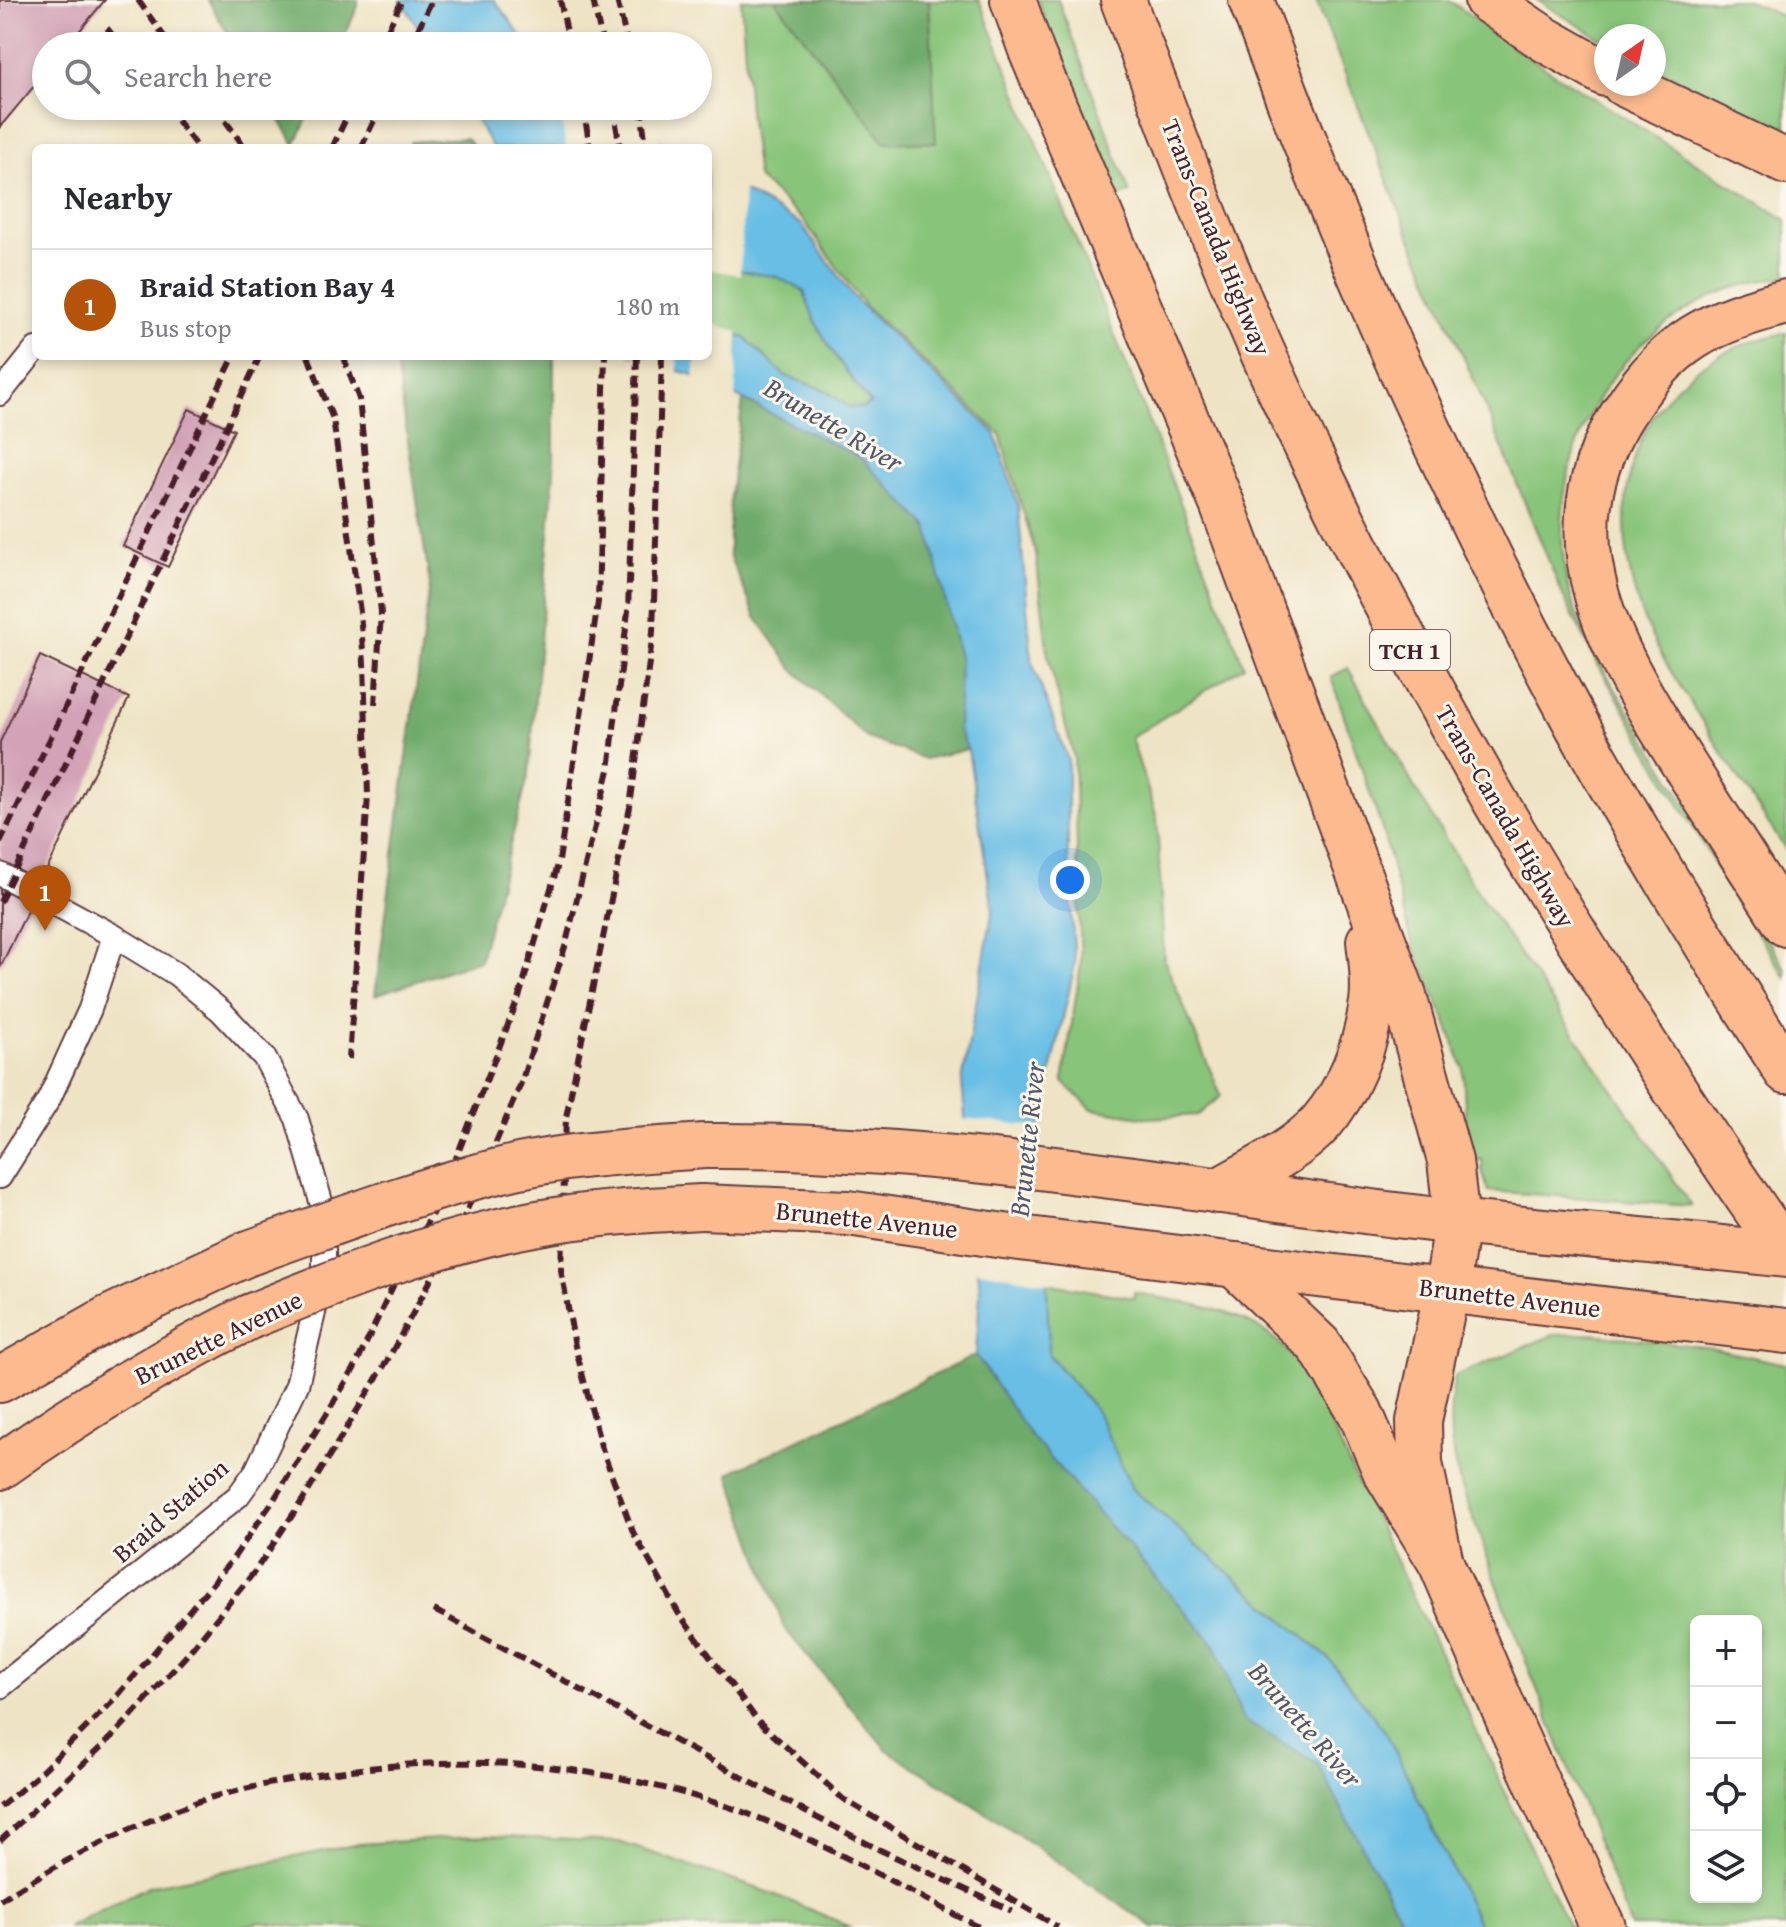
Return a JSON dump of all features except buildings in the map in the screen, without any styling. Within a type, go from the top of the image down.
[{"type":"main road","points":[[1013,0],[1038,68],[1222,504],[1404,996],[1450,1161],[1457,1222],[1447,1289],[1419,1421],[1420,1463],[1441,1563]]},
{"type":"main road","name":"Trans-Canada Highway","points":[[1123,0],[1170,127],[1251,325],[1312,459],[1375,585],[1482,780],[1595,966],[1786,1254]]},
{"type":"main road","points":[[1251,0],[1286,97],[1371,300],[1465,505],[1558,689],[1669,887],[1786,1071]]},
{"type":"main road","points":[[1487,0],[1546,40],[1594,67]]},
{"type":"main road","points":[[1649,96],[1786,162]]},
{"type":"main road","points":[[1786,302],[1742,314],[1703,332],[1667,356],[1640,387],[1617,423],[1598,464],[1587,503],[1587,554],[1597,602],[1636,689],[1786,924]]},
{"type":"main road","points":[[1218,1191],[1289,1149],[1319,1125],[1348,1085],[1373,999],[1363,883]]},
{"type":"main road","points":[[0,1380],[107,1319],[246,1254],[395,1201],[495,1171],[585,1154],[705,1146],[844,1149],[1117,1176],[1457,1222],[1786,1254]]},
{"type":"main road","name":"Brunette Avenue","points":[[0,1467],[96,1400],[178,1353],[249,1317],[352,1274],[460,1241],[537,1223],[609,1213],[702,1207],[848,1213],[1120,1251],[1786,1331]]},
{"type":"main road","points":[[1235,1265],[1319,1345],[1360,1412],[1385,1471],[1441,1563],[1603,1927]]},
{"type":"lane","points":[[0,394],[32,354]]},
{"type":"lane","name":"Braid Station","points":[[0,874],[114,936],[187,983],[221,1011],[264,1057],[297,1119],[324,1212],[324,1270],[297,1385],[256,1471],[238,1496],[0,1687]]},
{"type":"lane","points":[[0,1177],[49,1099],[90,1009],[114,936]]},
{"type":"green space","points":[[208,0],[358,0],[346,32],[227,32]]},
{"type":"green space","points":[[741,0],[775,0],[885,142],[935,143],[929,0],[979,0],[1244,666],[1131,738],[1157,818],[1164,959],[1221,1096],[1198,1115],[1148,1118],[1092,1109],[1063,1082],[1081,964],[1074,758],[1048,656],[1036,554],[1000,434],[865,306],[804,221],[757,177]]},
{"type":"green space","points":[[775,0],[929,0],[936,143],[885,142]]},
{"type":"green space","points":[[1038,0],[1058,0],[1130,193],[1117,198]]},
{"type":"green space","points":[[1316,0],[1449,0],[1516,49],[1786,220],[1786,277],[1737,287],[1692,307],[1651,336],[1617,372],[1601,394],[1578,442],[1570,468],[1562,521],[1566,576],[1588,641],[1786,970],[1786,978],[1732,894],[1598,665],[1564,598],[1484,403],[1408,232]]},
{"type":"green space","points":[[1537,0],[1746,0],[1786,18],[1786,130],[1666,73],[1666,24],[1594,24],[1594,35]]},
{"type":"green space","points":[[280,120],[307,120],[294,144]]},
{"type":"green space","points":[[466,138],[471,144],[410,144]]},
{"type":"green space","points":[[712,266],[778,277],[804,291],[823,336],[871,404],[863,408],[847,406],[825,390],[785,376],[745,338],[712,328]]},
{"type":"green space","points":[[1786,333],[1786,850],[1655,644],[1631,578],[1625,510],[1639,444],[1674,389],[1725,352]]},
{"type":"green space","points":[[396,360],[554,360],[554,473],[529,773],[480,960],[375,995],[430,585]]},
{"type":"green space","points":[[743,400],[860,457],[928,527],[960,661],[958,728],[968,749],[925,759],[867,738],[793,669],[756,617],[729,555],[730,496]]},
{"type":"green space","points":[[1348,668],[1413,785],[1482,899],[1692,1206],[1488,1191],[1482,1159],[1468,1162],[1463,1068],[1411,939],[1382,829],[1331,677]]},
{"type":"green space","points":[[1046,1283],[1134,1298],[1134,1292],[1210,1308],[1263,1330],[1291,1355],[1324,1410],[1569,1927],[1480,1927],[1387,1734],[1328,1658],[1132,1489],[1097,1412],[1049,1355]]},
{"type":"green space","points":[[1592,1334],[1705,1347],[1786,1364],[1786,1927],[1631,1927],[1514,1631],[1459,1479],[1450,1428],[1455,1376],[1553,1335]]},
{"type":"green space","points":[[976,1355],[1030,1435],[1215,1645],[1243,1720],[1317,1763],[1406,1927],[1153,1927],[886,1749],[784,1628],[729,1473]]},
{"type":"green space","points":[[486,1836],[619,1842],[771,1893],[851,1927],[300,1927],[260,1922],[237,1927],[67,1927],[149,1886],[359,1844]]},
{"type":"water","points":[[401,0],[494,0],[518,32],[421,32]]},
{"type":"water","points":[[476,120],[631,120],[664,144],[491,144]]},
{"type":"water","name":"Brunette River","points":[[712,173],[801,224],[857,301],[995,433],[1018,505],[1032,662],[1068,760],[1068,857],[1075,964],[1042,1113],[1049,1355],[1097,1412],[1132,1489],[1328,1658],[1387,1734],[1480,1927],[1406,1927],[1317,1763],[1243,1720],[1215,1645],[1030,1435],[976,1355],[980,1293],[962,1082],[993,909],[968,750],[958,729],[960,661],[928,527],[860,457],[691,374],[638,360],[712,360],[712,353],[734,336],[745,338],[785,376],[825,390],[847,406],[863,408],[871,404],[823,336],[804,291],[777,277],[712,266]]},
{"type":"pier","points":[[562,120],[638,120],[660,136],[661,144],[565,144]]},
{"type":"pier","points":[[712,169],[744,187],[740,275],[712,270]]},
{"type":"pier","points":[[712,324],[738,332],[735,401],[694,380],[696,360],[712,360]]},
{"type":"pier","points":[[632,360],[677,360],[678,375],[639,366]]},
{"type":"pier","points":[[961,1119],[1046,1127],[1050,1283],[974,1270]]},
{"type":"railway","points":[[138,0],[161,32]]},
{"type":"railway","points":[[387,32],[402,0]]},
{"type":"railway","points":[[417,32],[432,0]]},
{"type":"railway","points":[[560,0],[567,32]]},
{"type":"railway","points":[[593,0],[600,32]]},
{"type":"railway","points":[[617,0],[625,32]]},
{"type":"railway","points":[[107,28],[110,32]]},
{"type":"railway","points":[[177,120],[195,144]]},
{"type":"railway","points":[[225,120],[242,144]]},
{"type":"railway","points":[[334,144],[345,120]]},
{"type":"railway","points":[[363,144],[374,120]]},
{"type":"railway","points":[[585,120],[589,144]]},
{"type":"railway","points":[[615,120],[619,144]]},
{"type":"railway","points":[[643,120],[646,144]]},
{"type":"railway","points":[[0,843],[232,360]]},
{"type":"railway","points":[[0,902],[258,360]]},
{"type":"railway","points":[[310,360],[333,419],[360,612],[364,663],[368,796],[349,1059]]},
{"type":"railway","points":[[344,360],[359,399],[381,613],[375,704]]},
{"type":"railway","points":[[0,1807],[37,1776],[114,1700],[232,1560],[273,1501],[354,1369],[393,1286],[440,1199],[520,994],[559,861],[598,602],[605,360]]},
{"type":"railway","points":[[0,1841],[113,1736],[185,1657],[255,1571],[306,1495],[387,1361],[460,1226],[520,1086],[565,947],[609,770],[628,611],[637,360]]},
{"type":"railway","points":[[662,360],[653,632],[630,807],[566,1117],[561,1270],[575,1346],[601,1446],[633,1532],[679,1614],[757,1720],[843,1799],[1058,1927]]},
{"type":"railway","points":[[434,1610],[806,1812],[1012,1911]]},
{"type":"railway","points":[[0,1900],[44,1873],[136,1827],[183,1807],[241,1790],[300,1778],[410,1764],[516,1764],[622,1778],[729,1807],[824,1847],[979,1927]]},
{"type":"place","name":"Braid Station Bay 4","points":[[45,931]]}]
